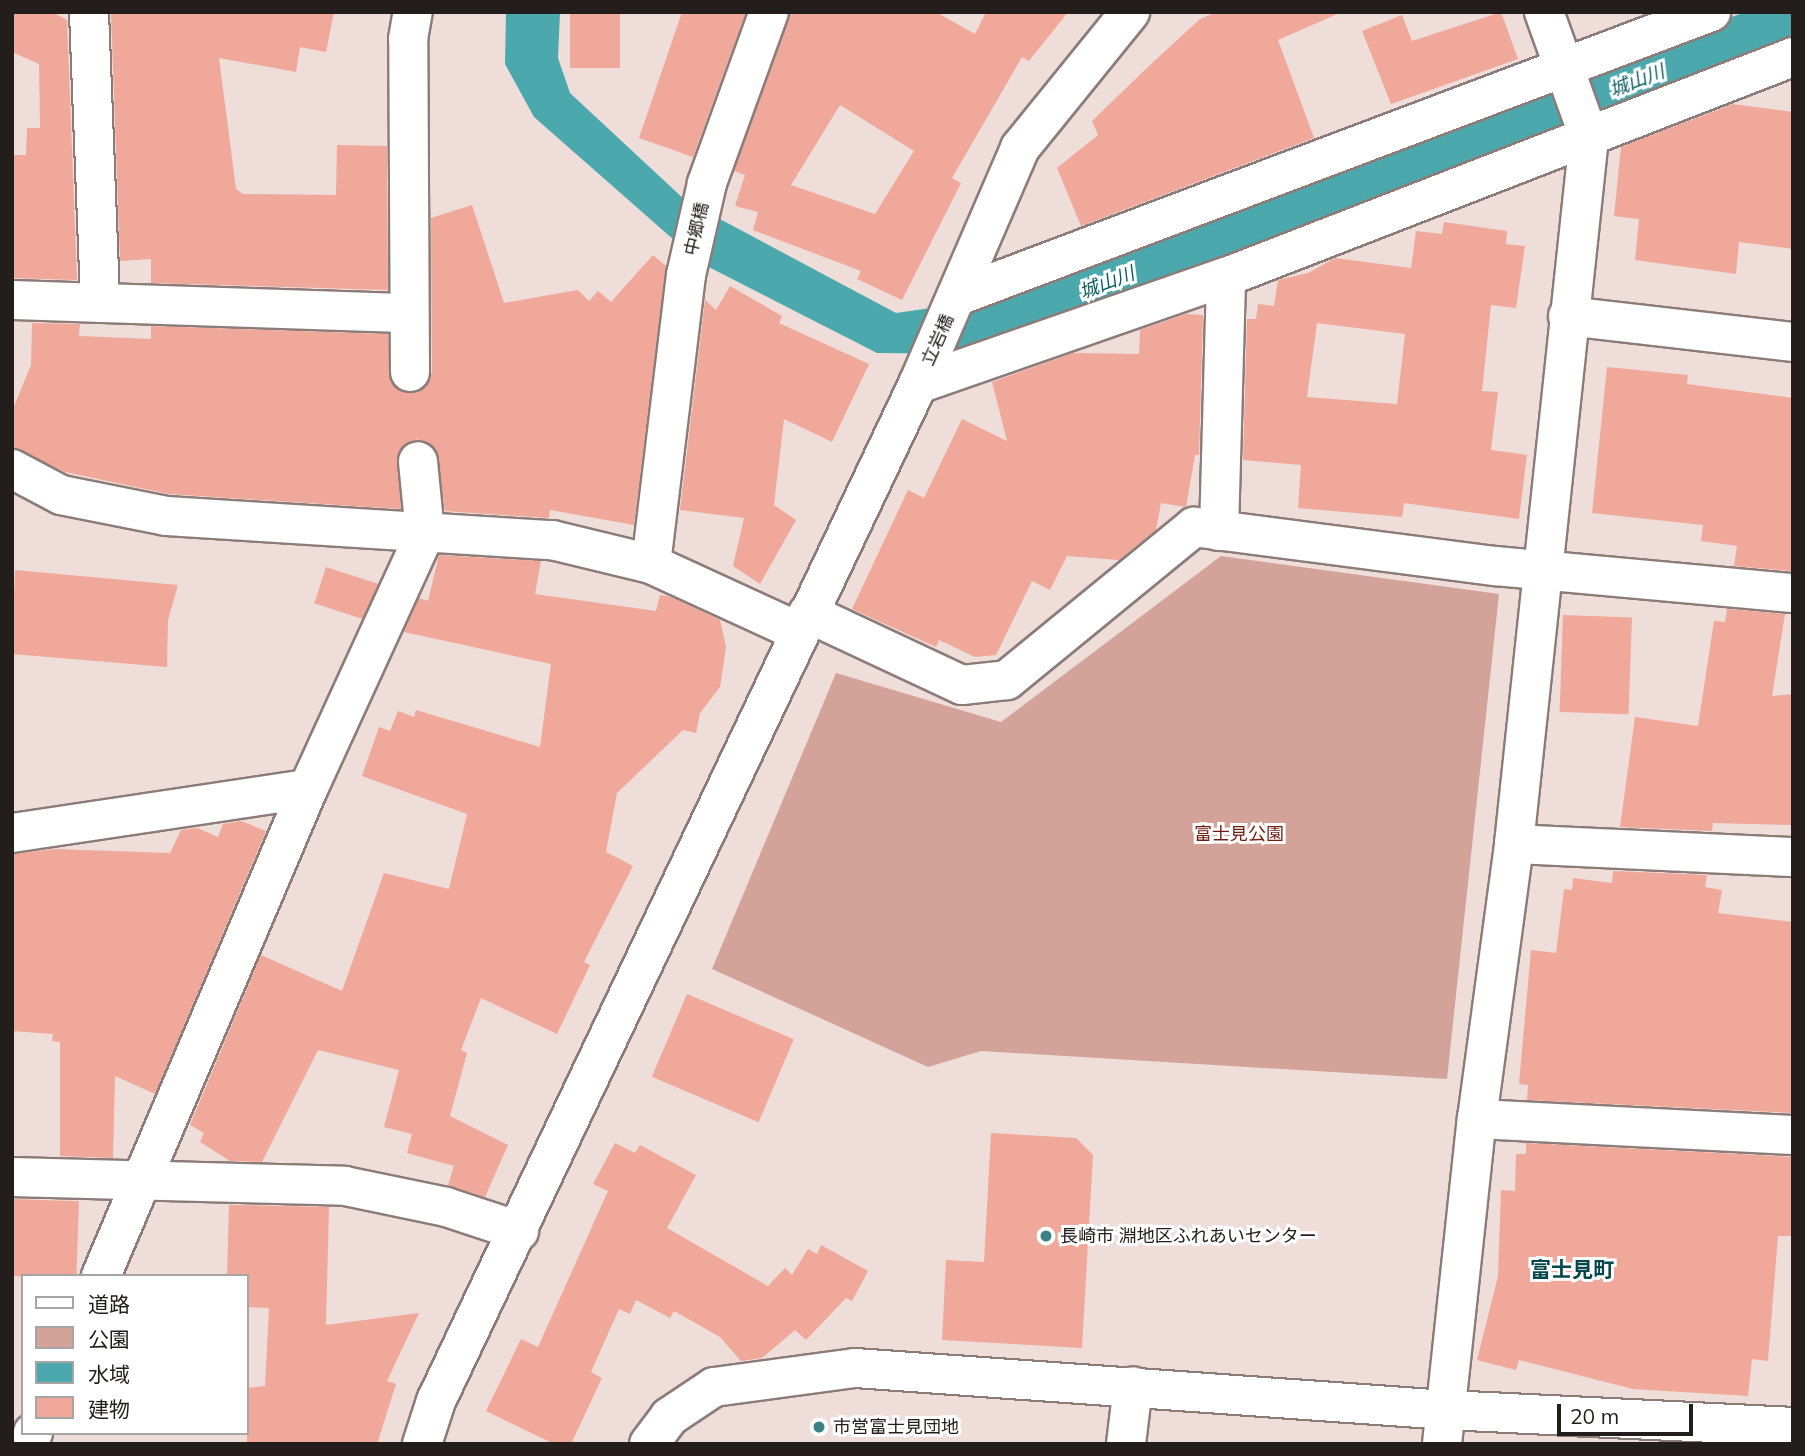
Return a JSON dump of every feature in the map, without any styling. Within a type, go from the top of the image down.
[{"type":"street","points":[[89,12],[100,303]]},
{"type":"street","points":[[410,372],[406,313],[413,12]]},
{"type":"street","name":"中郷橋","points":[[651,564],[686,275],[707,183],[769,12]]},
{"type":"street","name":"立岩橋","points":[[422,1444],[436,1401],[519,1231],[803,622],[918,384],[1020,148],[1130,12]]},
{"type":"street","points":[[1445,1427],[1477,1119],[1514,844],[1589,137],[1569,69],[1544,12]]},
{"type":"street","points":[[958,296],[1569,69],[1711,12]]},
{"type":"street","points":[[918,384],[1226,277],[1793,57]]},
{"type":"street","points":[[1219,531],[1226,277]]},
{"type":"street","points":[[12,300],[406,313]]},
{"type":"street","points":[[1568,316],[1793,342]]},
{"type":"street","points":[[101,1274],[308,789],[425,533],[418,461]]},
{"type":"street","points":[[12,469],[61,495],[166,516],[552,540],[651,564],[962,685],[1007,680],[1194,527],[1542,568],[1793,593]]},
{"type":"street","points":[[12,833],[308,789]]},
{"type":"street","points":[[1514,844],[1793,857]]},
{"type":"street","points":[[1477,1119],[1793,1135]]},
{"type":"street","points":[[12,1177],[345,1186],[446,1207],[519,1231]]},
{"type":"street","points":[[649,1444],[670,1417],[714,1387],[855,1368],[1133,1385],[1445,1427],[1793,1427]]},
{"type":"street","points":[[1126,1444],[1133,1385]]},
{"type":"green space","name":"富士見公園","points":[[1221,556],[1499,594],[1447,1079],[981,1051],[928,1067],[712,969],[836,673],[1001,722]]},
{"type":"water","name":"城山川","points":[[506,12],[560,12],[558,58],[570,93],[686,201],[896,313],[980,301],[1745,12],[1793,12],[1793,44],[967,354],[877,353],[699,262],[534,117],[505,64]]},
{"type":"building","points":[[12,12],[52,12],[67,20],[77,280],[12,278],[12,155],[26,155],[27,128],[40,128],[39,64],[12,52]]},
{"type":"building","points":[[111,12],[334,12],[326,52],[300,47],[296,72],[219,58],[236,189],[243,194],[336,195],[337,145],[387,146],[388,290],[151,283],[151,259],[120,261]]},
{"type":"building","points":[[570,12],[620,12],[620,68],[570,68]]},
{"type":"building","points":[[682,12],[746,12],[693,157],[639,138]]},
{"type":"building","points":[[790,12],[936,12],[975,34],[986,12],[1068,12],[1029,61],[1022,57],[952,178],[961,183],[902,300],[857,279],[861,271],[753,230],[758,212],[735,206],[745,175],[734,171]],"holes":[[[840,105],[914,151],[875,214],[791,185]]]},
{"type":"building","points":[[1217,12],[1342,12],[1278,40],[1314,138],[1081,226],[1057,168],[1098,135],[1092,121],[1200,19]]},
{"type":"building","points":[[1501,12],[1518,59],[1391,104],[1362,31],[1402,15],[1412,41]]},
{"type":"building","points":[[1733,104],[1793,112],[1793,249],[1739,242],[1736,274],[1635,260],[1639,219],[1614,216],[1621,147]]},
{"type":"building","points":[[472,205],[504,303],[578,290],[589,301],[598,291],[611,302],[653,255],[666,266],[634,525],[550,510],[549,518],[445,511],[436,449],[417,439],[398,453],[401,509],[169,494],[65,472],[12,447],[12,411],[31,365],[32,323],[80,324],[79,336],[151,339],[151,326],[388,334],[391,382],[400,391],[420,391],[432,372],[431,218]]},
{"type":"building","points":[[1444,222],[1507,231],[1506,244],[1525,246],[1516,308],[1491,305],[1482,391],[1498,392],[1491,450],[1527,455],[1519,519],[1404,503],[1402,517],[1298,508],[1301,465],[1243,460],[1247,319],[1256,319],[1258,304],[1274,306],[1278,280],[1308,273],[1335,258],[1411,268],[1416,231],[1442,234]],"holes":[[[1317,323],[1405,334],[1397,404],[1307,397]]]},
{"type":"building","points":[[730,286],[782,316],[779,323],[869,364],[832,442],[784,419],[774,505],[796,520],[760,584],[733,566],[744,518],[680,510],[705,300],[716,310]]},
{"type":"building","points":[[1186,314],[1203,315],[1199,455],[1195,455],[1186,507],[1161,503],[1156,530],[1119,560],[1067,556],[1050,590],[1032,581],[996,655],[975,657],[939,640],[936,647],[852,609],[908,490],[924,498],[962,419],[1007,441],[992,382],[1073,353],[1139,354],[1140,330]]},
{"type":"building","points":[[1607,367],[1688,375],[1687,384],[1793,398],[1791,571],[1734,566],[1737,546],[1701,541],[1703,525],[1592,513]]},
{"type":"building","points":[[439,555],[541,561],[535,594],[656,611],[660,595],[671,597],[720,620],[726,647],[720,687],[700,713],[696,733],[683,730],[617,793],[606,852],[633,866],[584,962],[590,965],[557,1034],[481,998],[461,1050],[467,1053],[450,1116],[508,1145],[485,1197],[448,1185],[454,1166],[407,1153],[412,1134],[384,1127],[399,1070],[318,1050],[262,1162],[230,1161],[200,1142],[204,1133],[190,1125],[261,955],[342,991],[384,873],[449,889],[467,814],[362,776],[379,727],[390,731],[398,711],[414,717],[416,710],[540,747],[551,664],[404,632],[419,598],[428,601]]},
{"type":"building","points":[[326,567],[378,584],[367,620],[314,603]]},
{"type":"building","points":[[15,570],[178,585],[168,620],[167,667],[12,654]]},
{"type":"building","points":[[1727,609],[1785,614],[1772,696],[1793,694],[1793,825],[1713,823],[1712,831],[1620,827],[1635,717],[1698,726],[1714,621],[1725,622]]},
{"type":"building","points":[[1563,615],[1632,617],[1629,714],[1560,712]]},
{"type":"building","points":[[241,821],[266,831],[155,1094],[115,1076],[113,1158],[60,1156],[60,1042],[52,1041],[53,1034],[12,1031],[12,854],[56,849],[170,853],[181,830],[197,828],[218,837],[223,824]]},
{"type":"building","points":[[1613,871],[1707,875],[1705,887],[1722,890],[1718,913],[1793,922],[1793,1113],[1527,1100],[1528,1085],[1519,1084],[1531,950],[1556,953],[1564,889],[1572,890],[1573,878],[1612,883]]},
{"type":"building","points":[[687,994],[794,1039],[759,1122],[652,1077]]},
{"type":"building","name":"長崎市 淵地区ふれあいセンター","points":[[991,1133],[1076,1138],[1093,1155],[1082,1348],[942,1340],[946,1260],[984,1262]]},
{"type":"building","points":[[615,1143],[635,1153],[640,1145],[696,1175],[667,1228],[768,1286],[785,1268],[792,1275],[808,1249],[817,1254],[821,1245],[868,1271],[852,1301],[846,1298],[806,1340],[795,1330],[762,1358],[741,1361],[720,1337],[674,1311],[670,1318],[636,1300],[630,1314],[619,1309],[591,1372],[602,1378],[571,1444],[554,1444],[486,1411],[521,1339],[538,1347],[608,1191],[593,1184]]},
{"type":"building","points":[[1526,1143],[1793,1157],[1793,1236],[1778,1236],[1768,1361],[1752,1359],[1748,1396],[1633,1389],[1519,1360],[1516,1370],[1477,1360],[1498,1276],[1501,1190],[1515,1191],[1516,1154],[1526,1154]]},
{"type":"building","points":[[12,1199],[79,1201],[76,1274],[12,1276]]},
{"type":"building","points":[[229,1205],[329,1207],[326,1325],[419,1313],[387,1381],[396,1384],[377,1444],[247,1444],[248,1388],[265,1386],[269,1308],[248,1307],[248,1274],[227,1274]]},
{"type":"place","name":"長崎市 淵地区ふれあいセンター","points":[[1046,1236]]},
{"type":"place","name":"市営富士見団地","points":[[819,1427]]},
{"type":"district","name":"富士見町","points":[[1572,1269]]}]
